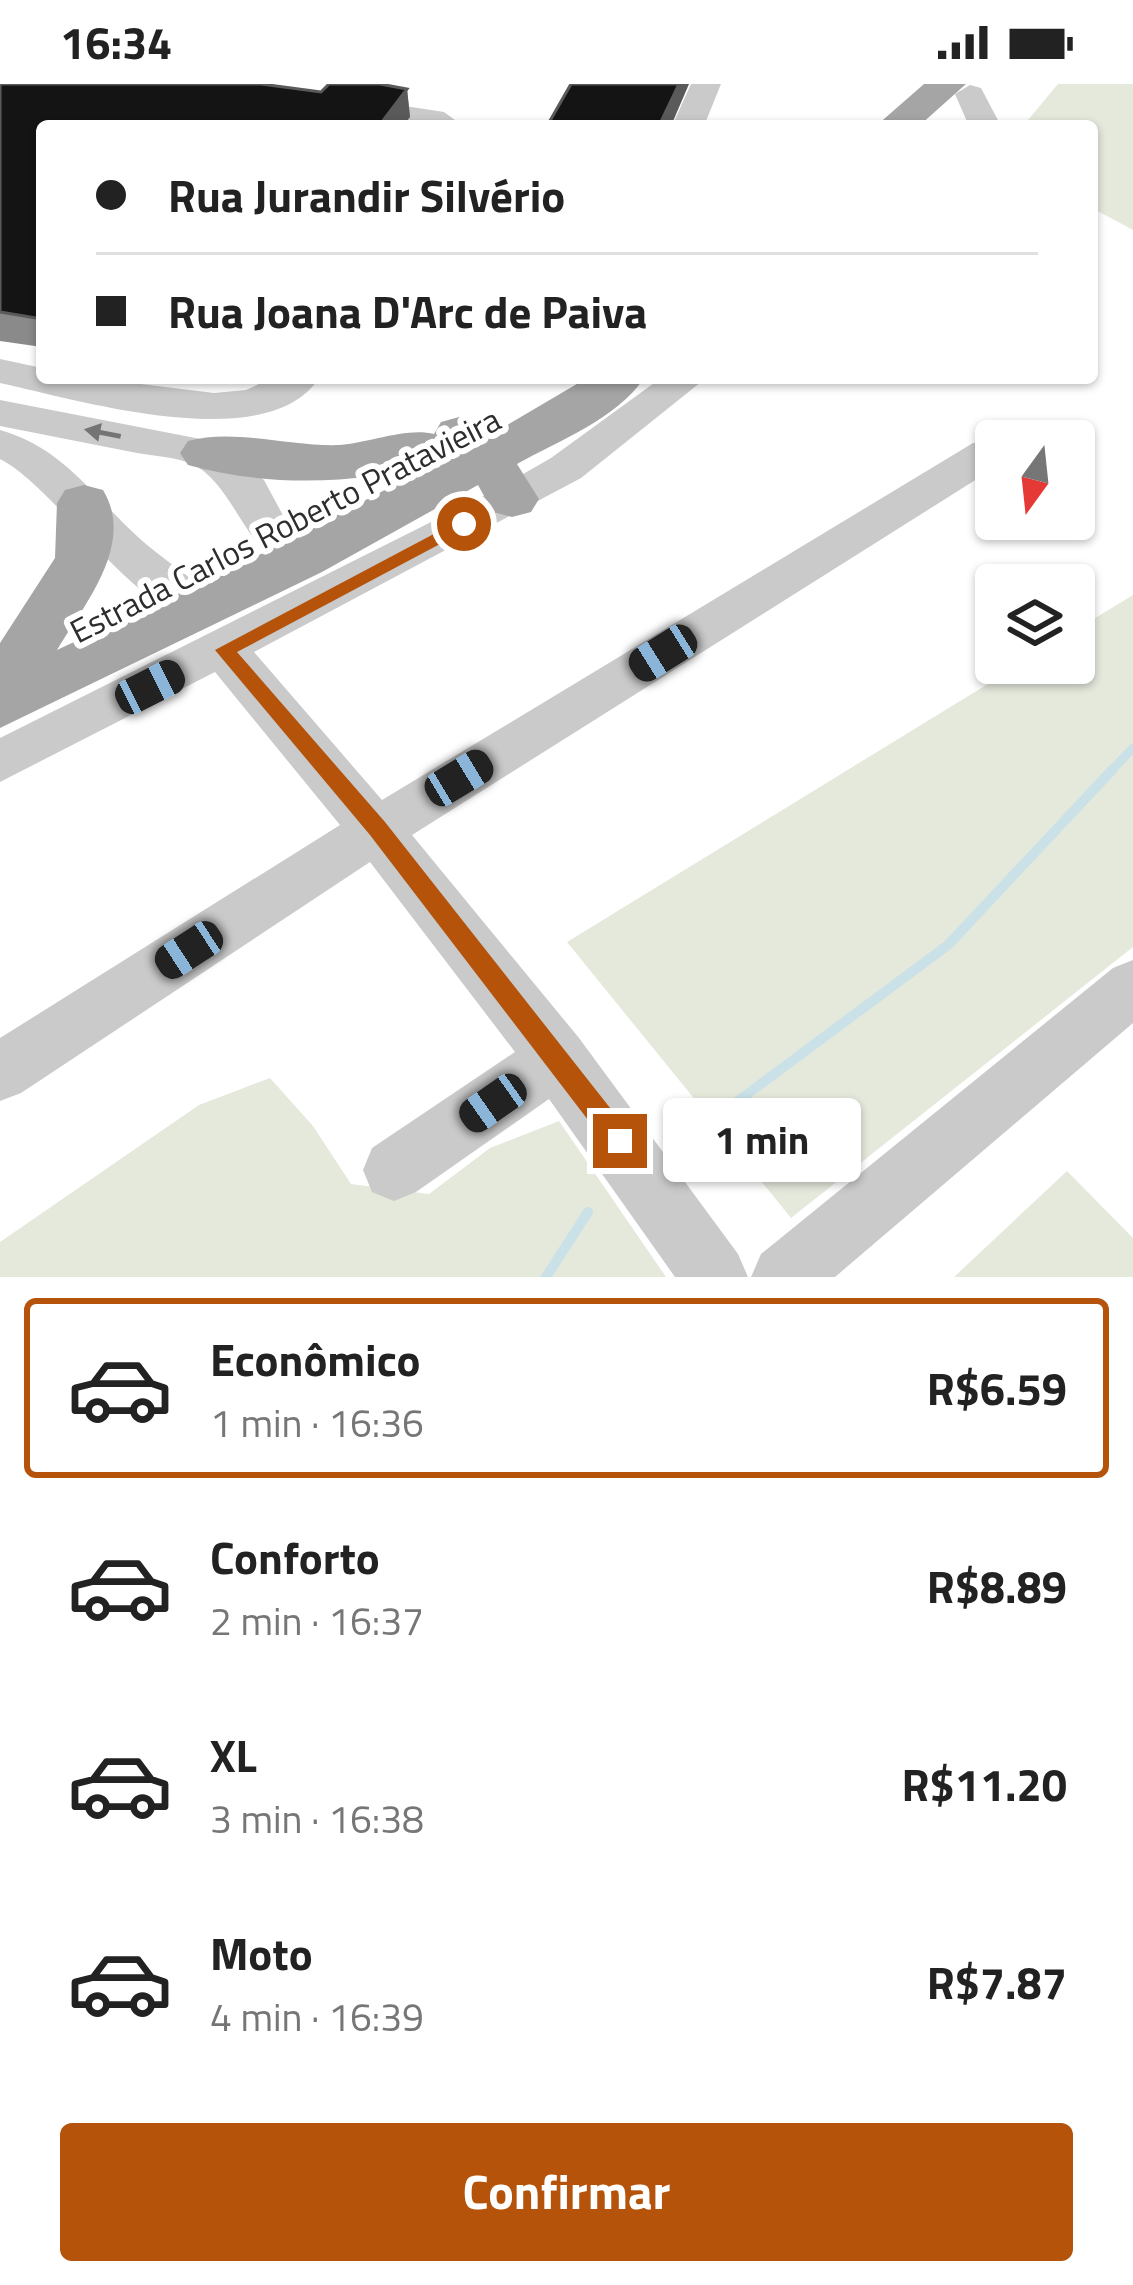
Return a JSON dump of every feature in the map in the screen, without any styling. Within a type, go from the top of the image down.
[{"type":"main road","points":[[912,120],[971,97]]},
{"type":"main road","points":[[940,120],[971,97]]},
{"type":"main road","name":"Estrada Carlos Roberto Pratavieira","points":[[471,459],[563,384]]},
{"type":"main road","name":"Estrada Carlos Roberto Pratavieira","points":[[6,681],[197,614],[286,544],[572,412],[612,384]]},
{"type":"main road","points":[[206,453],[316,466],[471,459]]},
{"type":"main road","points":[[6,681],[83,560],[84,503]]},
{"type":"street","points":[[691,120],[706,84]]},
{"type":"street","points":[[316,101],[436,120]]},
{"type":"street","points":[[0,371],[36,377]]},
{"type":"street","points":[[72,384],[195,406],[242,404],[272,396],[291,384]]},
{"type":"street","points":[[0,761],[197,614],[471,459],[566,468],[678,384]]},
{"type":"street","points":[[0,413],[206,453],[249,490],[286,544]]},
{"type":"street","points":[[0,443],[26,453],[60,476],[119,546],[197,614],[377,829],[559,1058],[715,1277]]},
{"type":"street","points":[[0,1072],[377,829],[975,461]]},
{"type":"street","points":[[784,1277],[1133,987]]},
{"type":"street","points":[[394,1170],[559,1058]]},
{"type":"shaded area","points":[[1058,84],[1133,84],[1133,230],[1098,211],[1098,120],[1028,120]]},
{"type":"shaded area","points":[[1133,595],[1133,947],[791,1218],[567,942],[988,684],[1095,684],[1095,618]]},
{"type":"shaded area","points":[[270,1078],[313,1126],[351,1184],[429,1194],[490,1148],[559,1121],[666,1277],[0,1277],[0,1242],[199,1105]]},
{"type":"shaded area","points":[[1067,1171],[1133,1238],[1133,1277],[954,1277]]},
{"type":"building","points":[[0,84],[261,84],[321,92],[329,84],[380,84],[407,89],[384,120],[36,120],[36,318],[0,312]]},
{"type":"building","points":[[571,84],[679,84],[662,120],[550,120]]},
{"type":"waterway","points":[[1110,772],[1133,748]]},
{"type":"waterway","points":[[711,1121],[948,945],[1113,769]]},
{"type":"waterway","points":[[546,1277],[588,1212]]},
{"type":"route","points":[[464,524],[224,650],[377,829],[620,1141]]}]
